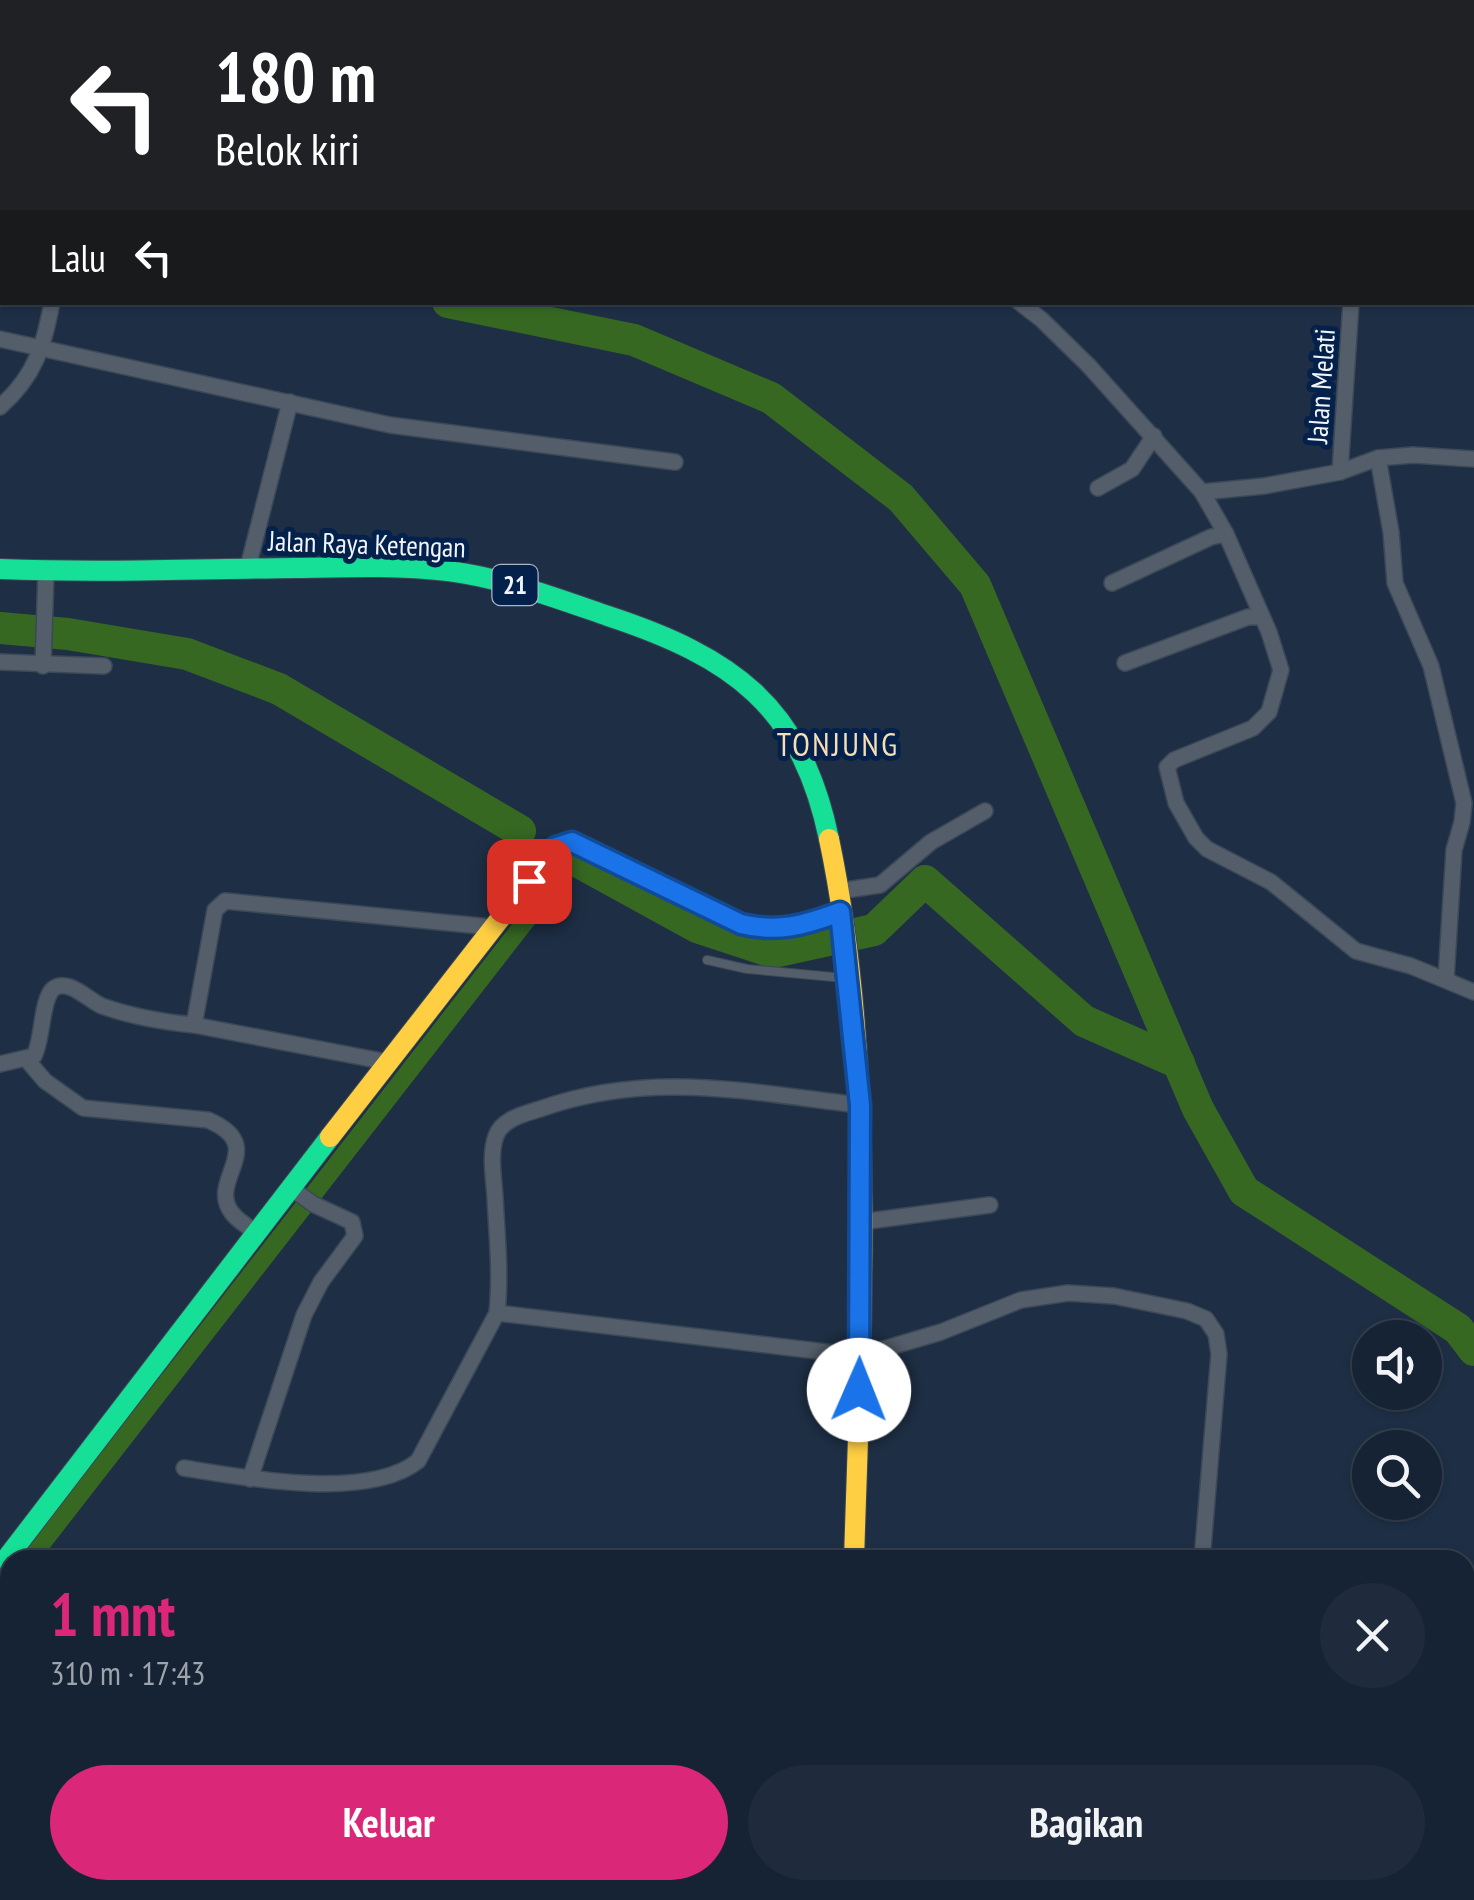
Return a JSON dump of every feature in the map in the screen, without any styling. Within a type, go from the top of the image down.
[{"type":"main road","name":"Jalan Raya Ketengan","points":[[0,569],[180,571],[248,567],[454,572],[507,583],[637,626],[736,675],[756,692],[796,743],[814,783],[829,837],[840,908]]},
{"type":"main road","points":[[15,1550],[554,850],[572,842],[741,924],[763,930],[806,925],[840,908]]},
{"type":"main road","name":"21","points":[[840,908],[860,1105],[860,1356],[854,1550]]},
{"type":"street","points":[[0,407],[20,387],[44,348],[51,305]]},
{"type":"street","points":[[1022,305],[1089,366],[1149,443],[1202,492],[1211,538],[1281,670],[1268,712],[1253,728],[1170,763],[1167,774],[1176,802],[1196,838],[1207,849],[1270,882],[1356,951],[1446,979],[1474,992]]},
{"type":"street","name":"Jalan Melati","points":[[1340,472],[1351,305]]},
{"type":"street","points":[[0,339],[390,426],[675,462]]},
{"type":"street","points":[[248,567],[290,402]]},
{"type":"street","points":[[1202,492],[1340,472],[1378,458],[1472,458],[1474,438]]},
{"type":"street","points":[[1098,488],[1132,469],[1149,443]]},
{"type":"street","points":[[1378,458],[1395,583],[1432,666],[1468,821],[1454,850],[1446,979]]},
{"type":"street","points":[[1112,583],[1211,538]]},
{"type":"street","points":[[43,666],[46,571]]},
{"type":"street","points":[[1125,663],[1255,617]]},
{"type":"street","points":[[0,662],[104,666]]},
{"type":"street","points":[[840,908],[880,884],[931,842],[984,811]]},
{"type":"street","points":[[194,1024],[215,910],[225,901],[491,927]]},
{"type":"street","points":[[0,1064],[26,1060],[38,1050],[47,1003],[58,986],[71,987],[102,1006],[387,1062]]},
{"type":"street","points":[[26,1060],[45,1081],[83,1108],[208,1120],[228,1128],[235,1137],[237,1152],[228,1204],[231,1213],[256,1233]]},
{"type":"street","points":[[184,1468],[250,1479],[356,1483],[404,1472],[418,1461],[498,1313],[492,1154],[500,1128],[510,1120],[574,1096],[640,1087],[708,1087],[860,1105]]},
{"type":"street","points":[[250,1479],[304,1315],[321,1282],[355,1236],[352,1222],[313,1204],[294,1190]]},
{"type":"street","points":[[861,1222],[990,1205]]},
{"type":"street","points":[[498,1313],[860,1356],[941,1332],[1021,1300],[1068,1293],[1114,1296],[1187,1311],[1206,1319],[1216,1334],[1219,1354],[1203,1550]]},
{"type":"lane","points":[[707,960],[746,969],[847,968]]},
{"type":"waterway","points":[[463,305],[634,340],[771,398],[901,498],[975,585],[1198,1109],[1244,1191],[1458,1329],[1474,1350]]},
{"type":"waterway","points":[[0,628],[68,634],[187,654],[279,689],[520,831]]},
{"type":"waterway","points":[[566,855],[697,927],[773,952],[874,930],[925,881],[1084,1021],[1179,1063]]},
{"type":"waterway","points":[[37,1550],[574,859]]},
{"type":"traffic: fast","points":[[0,569],[410,568],[469,574],[549,596],[691,649],[725,669],[754,693],[779,720],[800,753],[817,793],[829,839]]},
{"type":"traffic: fast","points":[[13,1550],[330,1137]]},
{"type":"traffic: slow","points":[[829,839],[844,926],[860,1106],[862,1290],[854,1550]]},
{"type":"traffic: slow","points":[[330,1137],[556,847],[572,843],[588,848],[741,924],[791,925],[840,912]]},
{"type":"district","name":"TONJUNG","points":[[838,745]]},
{"type":"route","points":[[529,881],[556,847],[572,842],[741,924],[763,930],[806,925],[840,912],[860,1105],[859,1390]]}]
